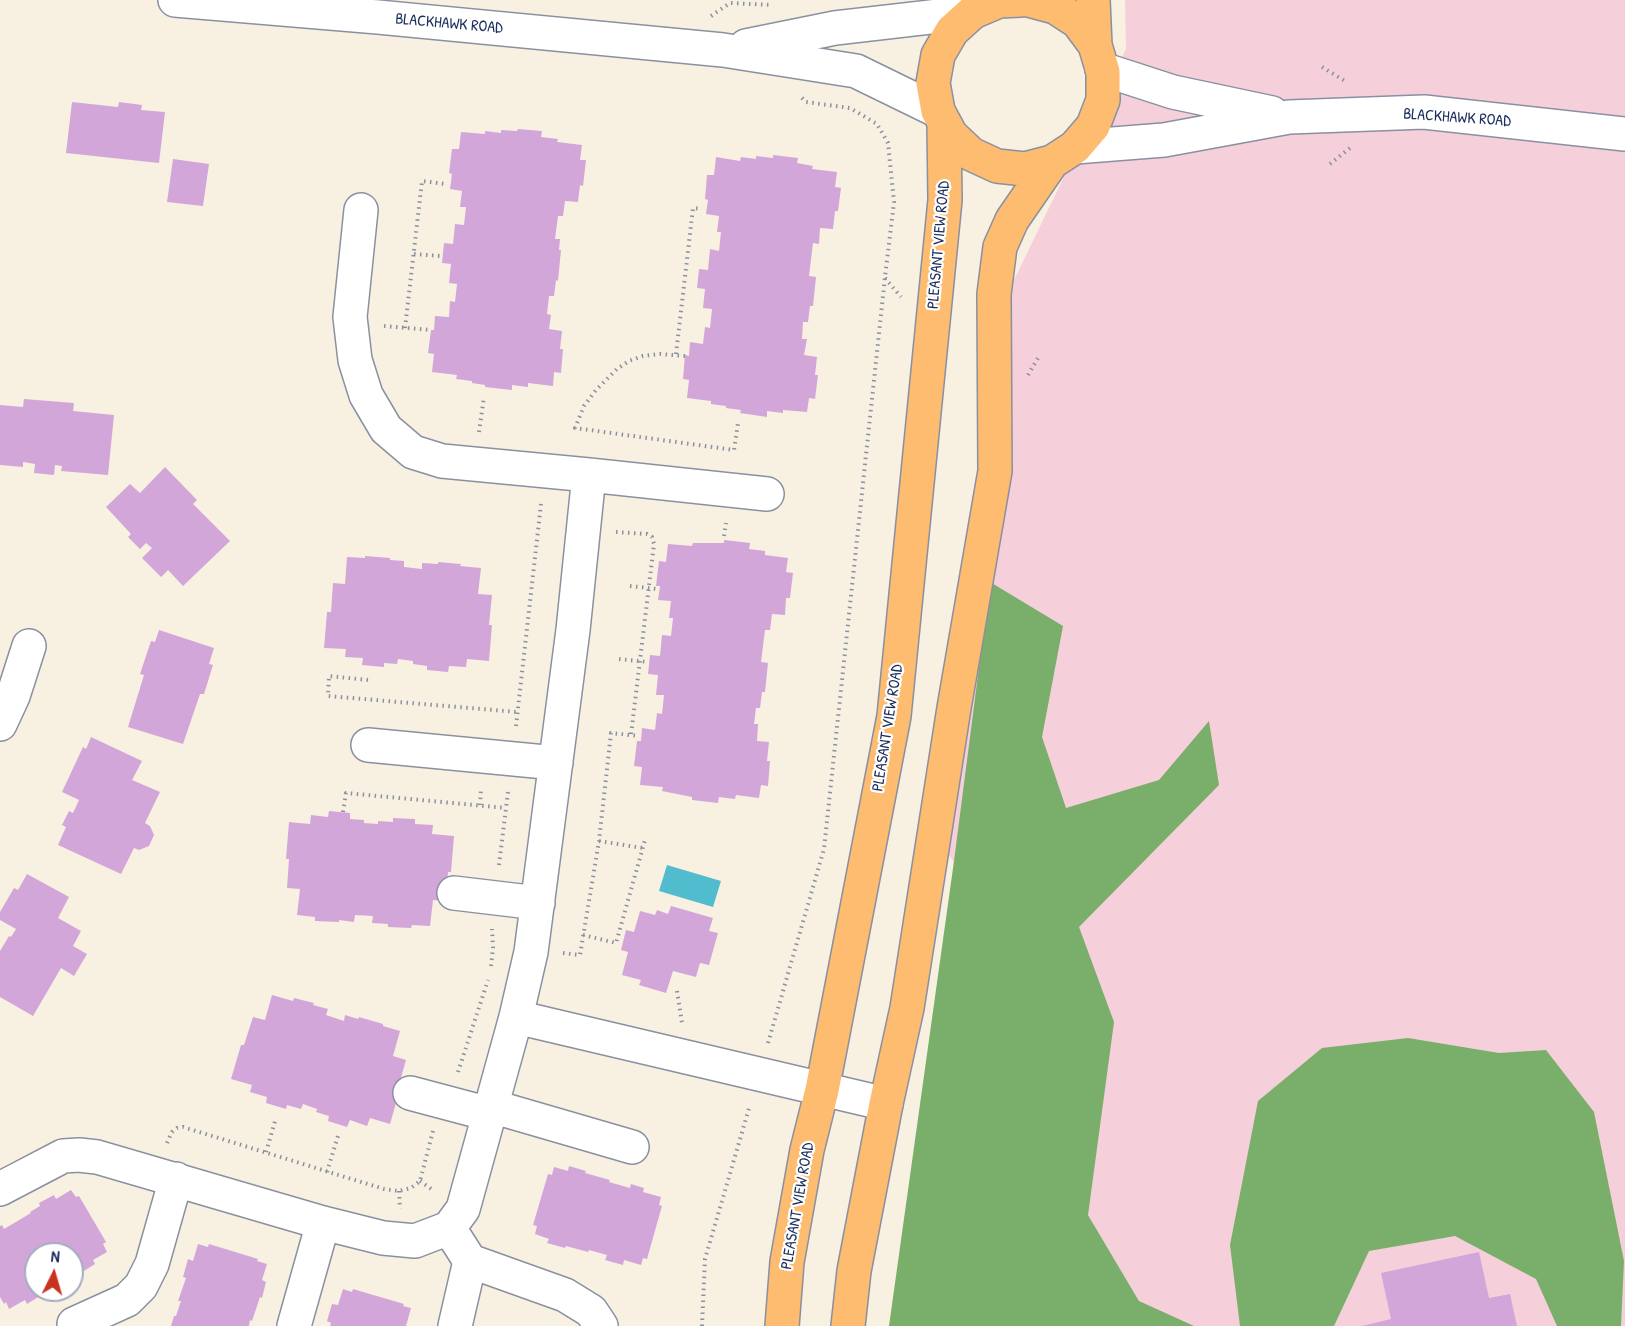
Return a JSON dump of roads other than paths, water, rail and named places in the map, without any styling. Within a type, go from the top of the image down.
[{"type":"main road","points":[[848,1326],[854,1271],[907,1008],[954,708],[995,471],[993,294],[1000,247],[1012,220],[1064,155],[1093,126],[1103,100],[1093,0]]},
{"type":"main road","points":[[1064,155],[1025,169],[997,166],[971,154],[951,135],[941,117],[933,83],[938,55],[952,31],[1004,3],[1054,7],[1078,22],[1098,57]]},
{"type":"main road","name":"PLEASANT VIEW ROAD","points":[[782,1326],[787,1262],[807,1150],[822,1090],[894,716],[945,200],[941,117]]},
{"type":"street","name":"BLACKHAWK ROAD","points":[[175,0],[379,8],[723,50],[856,71],[941,117]]},
{"type":"street","name":"BLACKHAWK ROAD","points":[[723,50],[835,28],[1004,3]]},
{"type":"street","name":"BLACKHAWK ROAD","points":[[1098,57],[1173,92],[1289,117]]},
{"type":"street","name":"BLACKHAWK ROAD","points":[[1064,155],[1164,140],[1289,117],[1424,112],[1625,134]]},
{"type":"street","points":[[361,210],[350,317],[355,360],[366,395],[386,429],[413,453],[442,461],[767,494]]},
{"type":"street","points":[[0,1189],[63,1156],[79,1155],[97,1157],[323,1223],[383,1238],[415,1240],[449,1228],[463,1209],[516,1017],[531,952],[573,630],[589,475]]},
{"type":"street","points":[[0,724],[13,696],[29,646]]},
{"type":"street","points":[[368,745],[556,764]]},
{"type":"street","points":[[454,893],[538,903]]},
{"type":"street","points":[[516,1017],[886,1104]]},
{"type":"street","points":[[410,1093],[448,1103],[490,1110],[632,1147]]},
{"type":"street","points":[[74,1324],[127,1300],[141,1286],[152,1264],[176,1179]]},
{"type":"street","points":[[294,1326],[323,1223]]},
{"type":"street","points":[[449,1228],[470,1261],[565,1295],[591,1311],[601,1326]]},
{"type":"street","points":[[455,1326],[470,1261]]},
{"type":"water","points":[[667,865],[721,881],[713,907],[659,891]]}]
